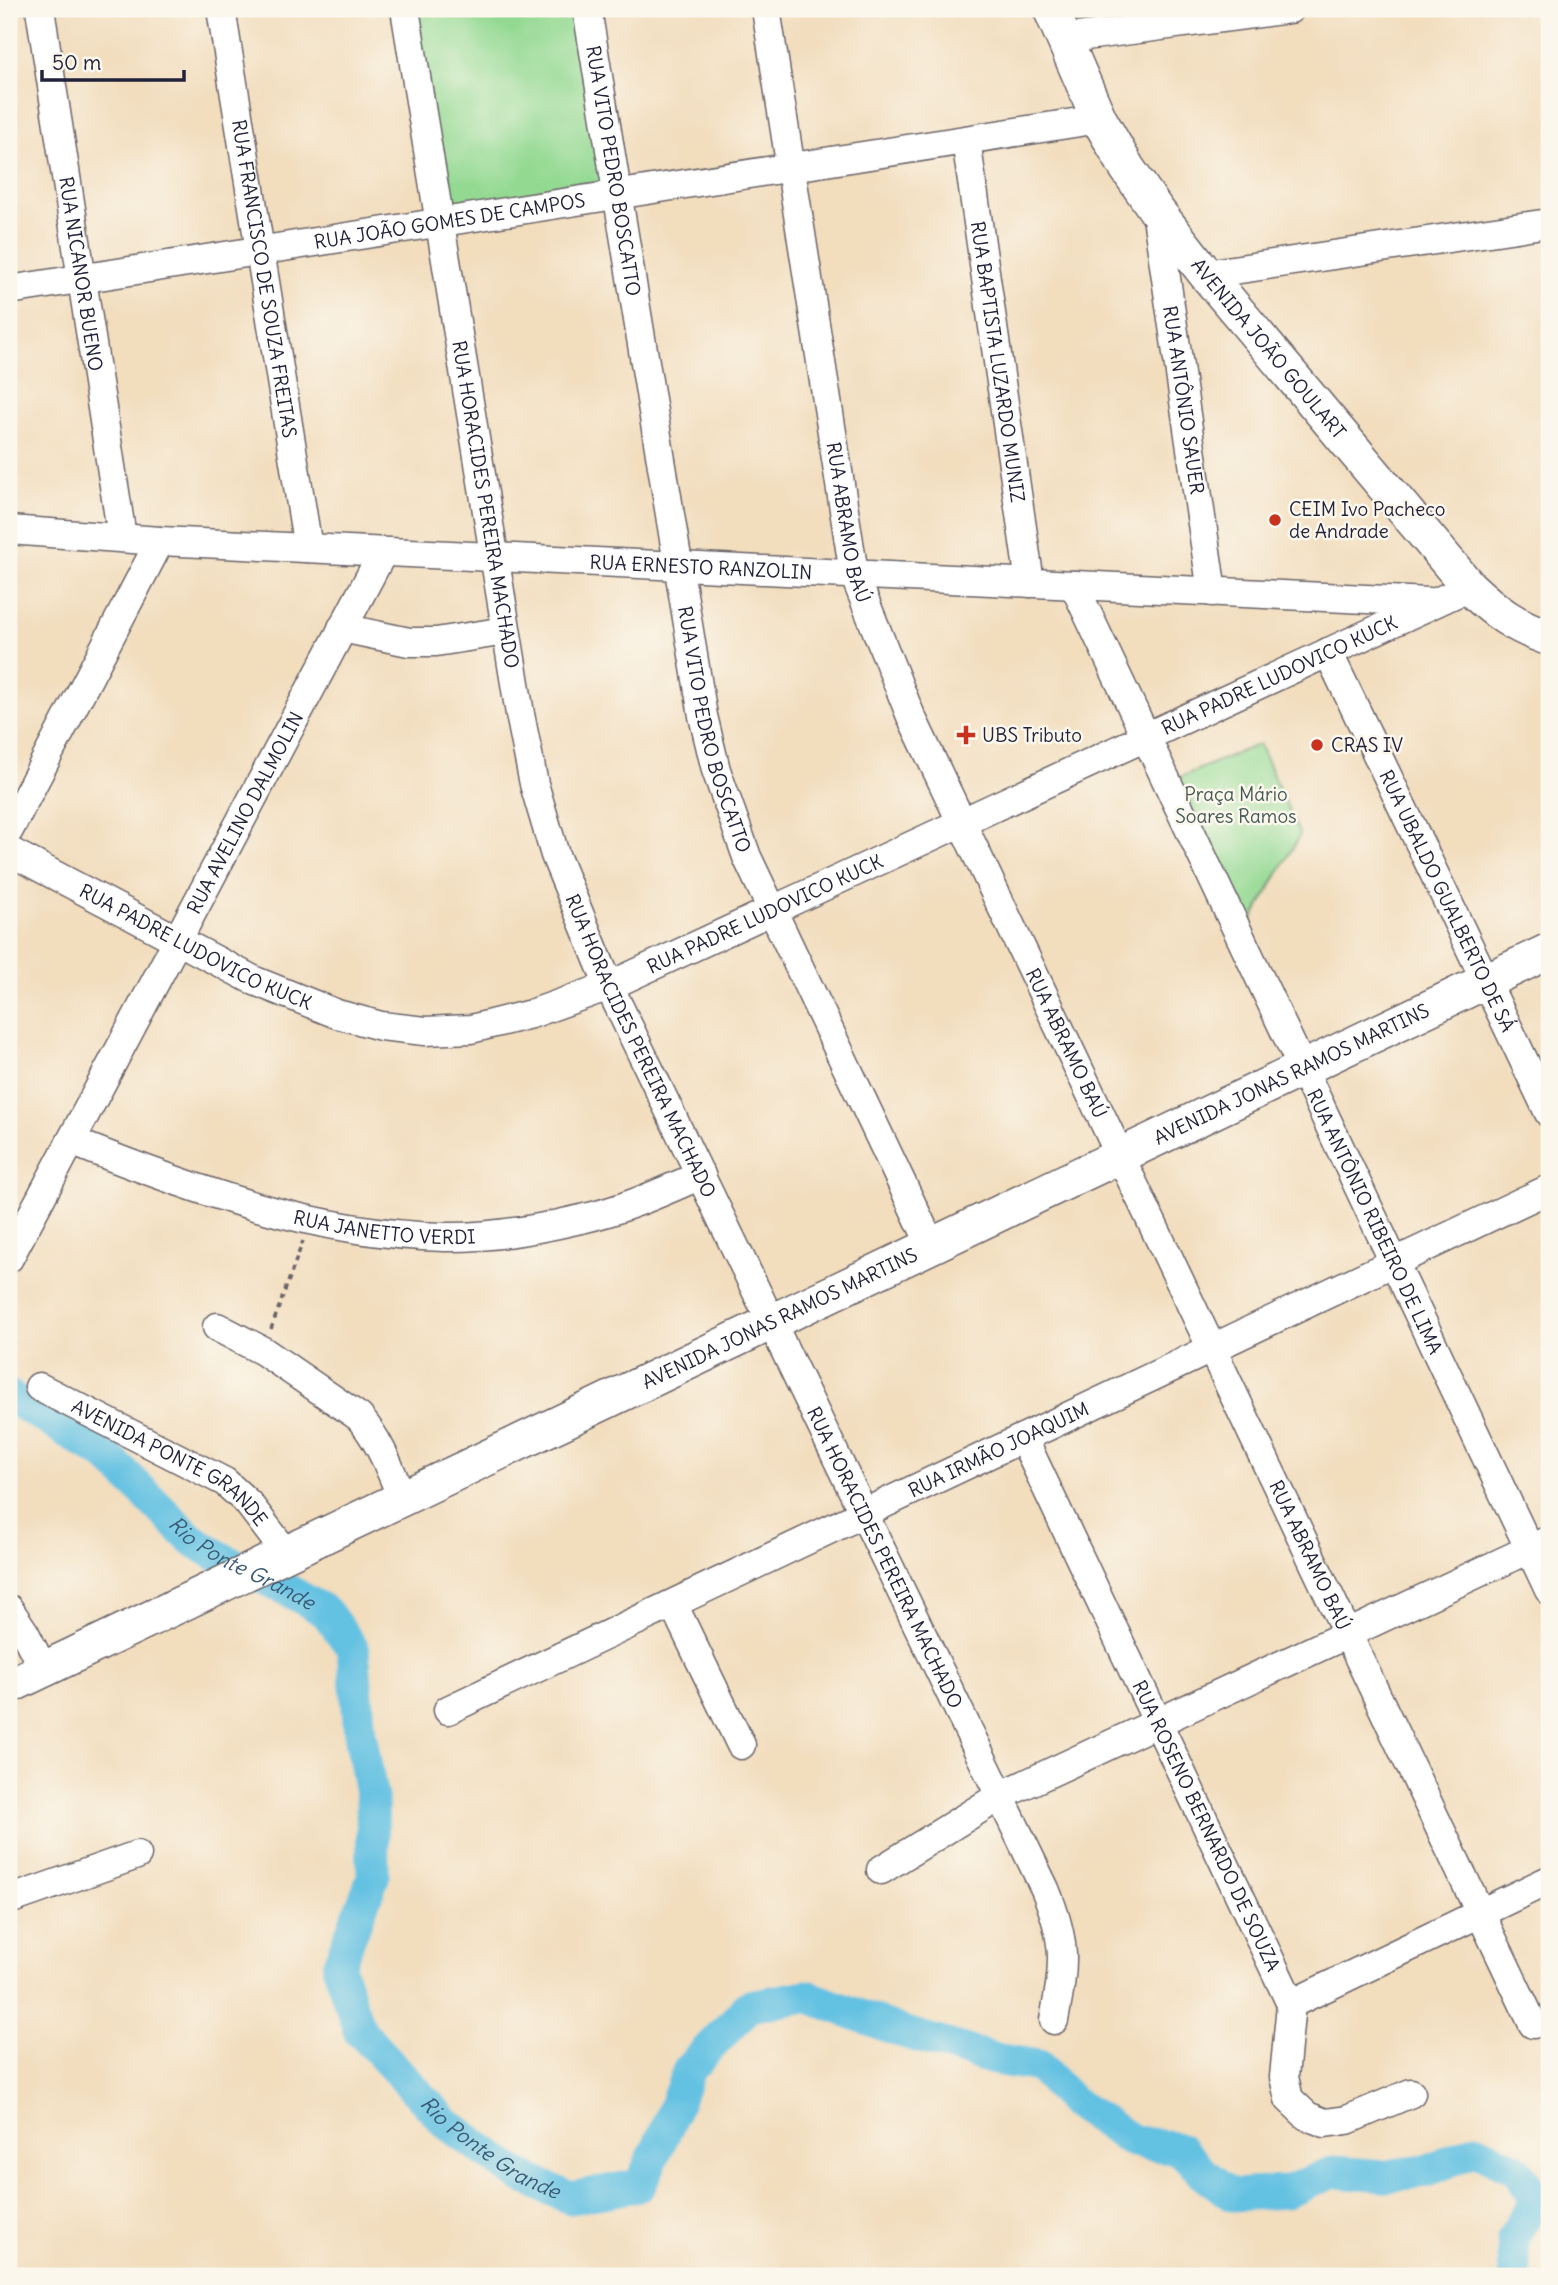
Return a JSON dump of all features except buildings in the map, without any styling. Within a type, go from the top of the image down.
[{"type":"main road","name":"AVENIDA JOÃO GOULART","points":[[1057,24],[1099,119],[1127,168],[1206,274],[1469,587],[1500,616],[1549,638]]},
{"type":"main road","name":"AVENIDA JONAS RAMOS MARTINS","points":[[9,1686],[1549,951]]},
{"type":"street","name":"RUA NICANOR BUENO","points":[[40,9],[122,537]]},
{"type":"street","name":"RUA FRANCISCO DE SOUZA FREITAS","points":[[221,9],[308,548]]},
{"type":"street","name":"RUA HORACIDES PEREIRA MACHADO","points":[[405,9],[520,714],[534,783],[548,831],[576,908],[609,986],[1000,1796],[1058,1922],[1063,1949],[1054,2020]]},
{"type":"street","name":"RUA VITO PEDRO BOSCATTO","points":[[587,9],[703,716],[716,770],[747,857],[932,1245]]},
{"type":"street","name":"RUA ABRAMO BAÚ","points":[[766,9],[855,575],[910,714],[1533,2024]]},
{"type":"street","points":[[1057,24],[1290,9]]},
{"type":"street","name":"RUA JOÃO GOMES DE CAMPOS","points":[[9,290],[1099,119]]},
{"type":"street","name":"RUA BAPTISTA LUZARDO MUNIZ","points":[[965,140],[1030,583]]},
{"type":"street","name":"RUA ANTÔNIO SAUER","points":[[1156,210],[1212,592]]},
{"type":"street","points":[[1206,274],[1549,223]]},
{"type":"street","name":"RUA ERNESTO RANZOLIN","points":[[9,530],[160,541],[1435,603]]},
{"type":"street","points":[[9,830],[160,541]]},
{"type":"street","name":"RUA AVELINO DALMOLIN","points":[[9,1258],[383,552]]},
{"type":"street","name":"RUA ANTÔNIO RIBEIRO DE LIMA","points":[[1074,585],[1394,1262],[1540,1544],[1549,1590]]},
{"type":"street","name":"RUA PADRE LUDOVICO KUCK","points":[[9,851],[255,981],[314,1006],[381,1026],[425,1031],[471,1029],[530,1014],[609,986],[1469,587]]},
{"type":"street","points":[[342,628],[409,642],[436,642],[506,631]]},
{"type":"street","name":"RUA UBALDO GUALBERTO DE SÁ","points":[[1328,652],[1549,1113]]},
{"type":"street","name":"RUA JANETTO VERDI","points":[[71,1141],[247,1206],[310,1222],[380,1233],[447,1238],[513,1231],[583,1219],[640,1201],[701,1175]]},
{"type":"street","name":"RUA IRMÃO JOAQUIM","points":[[448,1710],[1549,1189]]},
{"type":"street","points":[[217,1328],[263,1351],[359,1417],[381,1449],[402,1498]]},
{"type":"street","name":"AVENIDA PONTE GRANDE","points":[[39,1387],[225,1482],[248,1503],[260,1566]]},
{"type":"street","name":"RUA ROSENO BERNARDO DE SOUZA","points":[[1023,1438],[1291,2004]]},
{"type":"street","points":[[881,1870],[1000,1796],[1540,1544]]},
{"type":"street","points":[[673,1604],[741,1745]]},
{"type":"street","points":[[9,1609],[26,1633],[43,1669]]},
{"type":"street","points":[[9,1900],[137,1855]]},
{"type":"street","points":[[1410,2093],[1347,2120],[1325,2123],[1307,2116],[1289,2099],[1284,2077],[1291,2004],[1549,1880]]},
{"type":"path","points":[[263,1351],[310,1222]]},
{"type":"green space","points":[[405,9],[587,9],[617,194],[439,222]]},
{"type":"green space","name":"Praça Mário Soares Ramos","points":[[1259,744],[1300,835],[1245,932],[1173,780]]},
{"type":"waterway","name":"Rio Ponte Grande","points":[[9,1396],[108,1457],[191,1539],[223,1559],[284,1588],[326,1612],[353,1649],[360,1734],[372,1798],[373,1878],[338,1966],[359,2030],[446,2123],[518,2175],[570,2198],[640,2185],[667,2127],[689,2069],[749,2006],[807,1996],[903,2032],[994,2059],[1039,2066],[1073,2102],[1132,2141],[1180,2149],[1203,2173],[1232,2195],[1286,2192],[1334,2172],[1385,2176],[1427,2171],[1476,2149],[1517,2170],[1536,2200],[1513,2238],[1515,2276]]},
{"type":"place","name":"CEIM Ivo Pacheco de Andrade","points":[[1275,520]]},
{"type":"place","name":"UBS Tributo","points":[[966,735]]},
{"type":"place","name":"CRAS IV","points":[[1317,745]]}]
